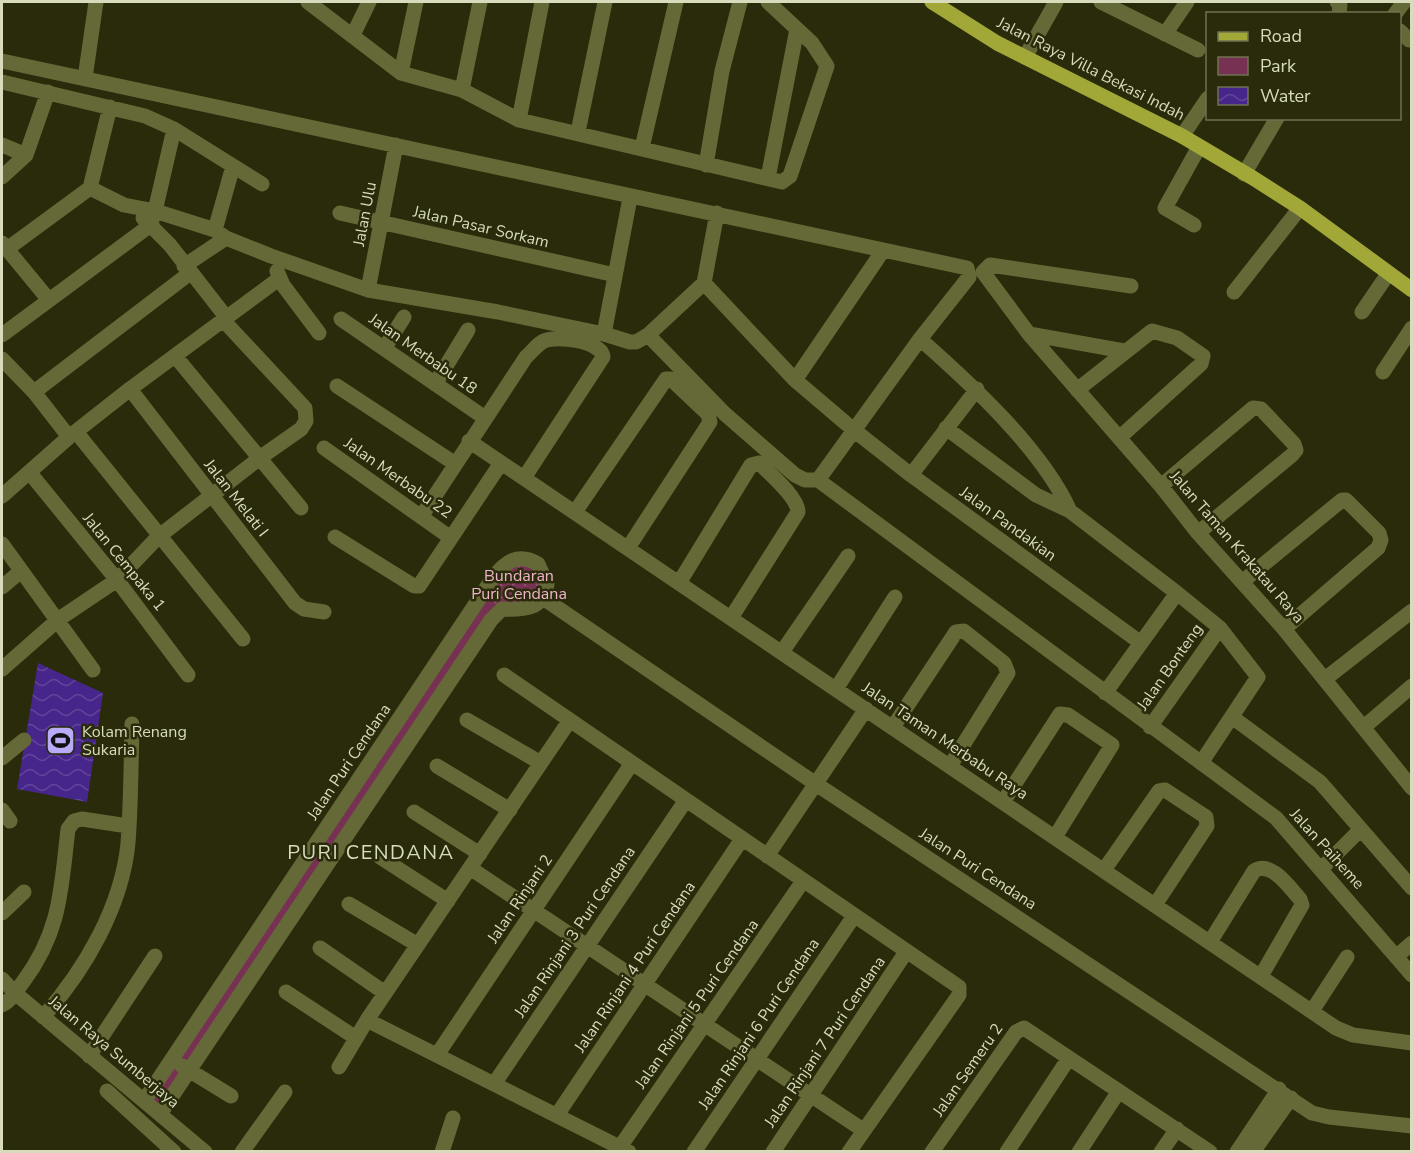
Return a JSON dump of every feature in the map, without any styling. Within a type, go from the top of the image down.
[{"type":"main road","name":"Jalan Raya Villa Bekasi Indah","points":[[932,2],[997,43],[1182,136],[1300,208],[1412,290]]},
{"type":"street","points":[[85,78],[96,2]]},
{"type":"street","points":[[308,2],[401,73],[462,90],[519,120],[578,132],[782,182],[789,178],[827,74],[827,66],[821,54],[768,2]]},
{"type":"street","points":[[353,35],[369,2]]},
{"type":"street","points":[[401,73],[416,2]]},
{"type":"street","points":[[462,90],[480,2]]},
{"type":"street","points":[[519,120],[542,2]]},
{"type":"street","points":[[578,132],[605,2]]},
{"type":"street","points":[[642,148],[676,2]]},
{"type":"street","points":[[706,165],[722,71],[740,2]]},
{"type":"street","points":[[1024,57],[1056,2]]},
{"type":"street","points":[[1101,2],[1198,50]]},
{"type":"street","points":[[1165,34],[1186,2]]},
{"type":"street","points":[[768,178],[797,29]]},
{"type":"street","points":[[2,61],[396,144],[630,198],[717,213],[969,270],[969,277],[920,339],[818,480]]},
{"type":"street","points":[[2,82],[145,116],[174,129],[262,184]]},
{"type":"street","points":[[2,177],[26,155],[48,92]]},
{"type":"street","points":[[1182,136],[1206,101]]},
{"type":"street","points":[[49,300],[4,246],[90,188],[110,107]]},
{"type":"street","points":[[1244,174],[1276,120]]},
{"type":"street","points":[[2,335],[153,217],[174,129]]},
{"type":"street","name":"Jalan Ulu","points":[[368,290],[396,144]]},
{"type":"street","points":[[2,145],[26,155]]},
{"type":"street","points":[[1194,225],[1165,208],[1199,147]]},
{"type":"street","points":[[34,392],[187,269],[220,234],[233,166]]},
{"type":"street","points":[[90,188],[153,217],[220,234],[271,256],[368,290],[604,334],[630,342],[636,342],[648,335],[704,283],[717,213]]},
{"type":"street","points":[[604,334],[630,198]]},
{"type":"street","points":[[1234,292],[1300,208]]},
{"type":"street","name":"Jalan Pasar Sorkam","points":[[340,213],[615,275]]},
{"type":"street","points":[[2,669],[58,619],[117,580],[159,537],[261,457],[301,429],[306,421],[307,414],[299,402],[224,318],[187,269],[153,217]]},
{"type":"street","points":[[795,381],[882,252]]},
{"type":"street","points":[[271,256],[280,278],[319,333]]},
{"type":"street","name":"Jalan Taman Krakatau Raya","points":[[1131,286],[1017,266],[987,266],[983,275],[1006,300],[1029,334],[1161,486],[1198,533],[1284,629],[1364,728],[1408,777]]},
{"type":"street","points":[[1362,312],[1388,274]]},
{"type":"street","points":[[2,496],[130,389],[280,278]]},
{"type":"street","name":"Jalan Pandakian","points":[[704,283],[795,381],[911,475],[1141,643]]},
{"type":"street","points":[[384,349],[404,317]]},
{"type":"street","name":"Jalan Merbabu 18","points":[[341,319],[485,418]]},
{"type":"street","points":[[1383,372],[1412,328]]},
{"type":"street","points":[[435,384],[468,330]]},
{"type":"street","points":[[1077,390],[1152,331],[1177,338],[1200,353],[1203,362],[1119,438]]},
{"type":"street","points":[[1029,334],[1124,351]]},
{"type":"street","name":"Jalan Paiheme","points":[[648,335],[725,414],[771,456],[800,478],[818,480],[1150,728],[1276,818],[1322,868],[1412,975]]},
{"type":"street","points":[[421,517],[454,463],[526,357],[542,341],[552,338],[594,344],[600,349],[603,357],[524,478]]},
{"type":"street","points":[[920,339],[976,389],[1052,478],[1070,511]]},
{"type":"street","points":[[175,356],[301,508]]},
{"type":"street","points":[[2,359],[73,435],[243,639]]},
{"type":"street","points":[[575,512],[666,379],[671,379],[708,414],[710,422],[628,548]]},
{"type":"street","points":[[337,386],[454,463]]},
{"type":"street","name":"Jalan Melati I","points":[[130,389],[295,603],[304,609],[324,612]]},
{"type":"street","points":[[911,475],[976,389]]},
{"type":"street","points":[[1161,486],[1253,408],[1261,409],[1294,444],[1295,453],[1198,533]]},
{"type":"street","points":[[946,428],[1036,495],[1070,511],[1220,628],[1258,677],[1201,763]]},
{"type":"street","name":"Jalan Taman Merbabu Raya","points":[[469,441],[1344,1033],[1412,1043]]},
{"type":"street","name":"Jalan Merbabu 22","points":[[324,448],[451,538]]},
{"type":"street","points":[[335,537],[416,586],[422,584],[501,463]]},
{"type":"street","points":[[679,583],[753,463],[759,463],[798,507],[797,515],[731,618]]},
{"type":"street","name":"Jalan Cempaka 1","points":[[30,473],[117,580],[188,675]]},
{"type":"street","points":[[1242,582],[1342,500],[1365,519],[1381,537],[1378,548],[1284,629]]},
{"type":"street","points":[[2,544],[93,670]]},
{"type":"street","points":[[782,652],[848,556]]},
{"type":"street","name":"Jalan Puri Cendana","points":[[144,1101],[500,569],[517,559],[531,560],[538,564],[547,584],[543,598],[816,784],[1312,1113],[1412,1126]]},
{"type":"street","points":[[2,587],[21,571]]},
{"type":"street","points":[[1105,693],[1177,594]]},
{"type":"street","points":[[836,689],[895,597]]},
{"type":"street","points":[[160,1114],[491,620],[502,609],[525,610],[532,608],[543,598]]},
{"type":"street","points":[[1325,680],[1412,611]]},
{"type":"street","name":"Jalan Bonteng","points":[[1150,728],[1220,628]]},
{"type":"street","points":[[892,727],[958,630],[964,631],[1006,666],[1008,676],[950,766]]},
{"type":"street","points":[[504,675],[960,989],[959,995],[862,1130],[849,1152]]},
{"type":"street","points":[[1364,728],[1412,686]]},
{"type":"street","points":[[767,856],[866,709]]},
{"type":"street","points":[[1003,802],[1060,714],[1068,715],[1112,745],[1055,837]]},
{"type":"street","points":[[1232,717],[1312,775],[1412,888]]},
{"type":"street","points":[[467,720],[541,763]]},
{"type":"street","points":[[339,1067],[367,1020],[570,720]]},
{"type":"street","points":[[43,1017],[57,1002],[104,928],[122,874],[128,826],[132,724]]},
{"type":"street","points":[[2,758],[24,740]]},
{"type":"street","name":"Jalan Rinjani 2","points":[[437,1055],[632,763]]},
{"type":"street","points":[[436,766],[510,810]]},
{"type":"street","points":[[1104,870],[1159,791],[1165,790],[1187,804],[1206,817],[1207,826],[1155,904]]},
{"type":"street","name":"Jalan Rinjani 3 Puri Cendana","points":[[494,1084],[686,800]]},
{"type":"street","points":[[414,812],[480,854]]},
{"type":"street","points":[[2,1005],[15,993],[36,964],[56,923],[68,829],[74,821],[82,819],[128,826]]},
{"type":"street","points":[[1322,868],[1361,829]]},
{"type":"street","name":"Jalan Rinjani 4 Puri Cendana","points":[[557,1115],[742,839]]},
{"type":"street","points":[[308,856],[325,868]]},
{"type":"street","points":[[380,857],[448,901]]},
{"type":"street","points":[[471,868],[862,1130]]},
{"type":"street","points":[[1210,942],[1255,870],[1268,868],[1301,901],[1302,908],[1261,976]]},
{"type":"street","name":"Jalan Rinjani 5 Puri Cendana","points":[[625,1149],[704,1024],[803,881]]},
{"type":"street","points":[[2,913],[24,892]]},
{"type":"street","points":[[350,904],[418,945]]},
{"type":"street","name":"Jalan Rinjani 6 Puri Cendana","points":[[694,1152],[854,916]]},
{"type":"street","points":[[1396,957],[1412,943]]},
{"type":"street","points":[[320,948],[386,993]]},
{"type":"street","name":"Jalan Rinjani 7 Puri Cendana","points":[[773,1152],[906,952]]},
{"type":"street","points":[[89,1056],[155,956]]},
{"type":"street","points":[[1312,1011],[1347,957]]},
{"type":"street","name":"Jalan Raya Sumberjaya","points":[[2,979],[43,1017],[205,1152]]},
{"type":"street","points":[[220,985],[239,998]]},
{"type":"street","points":[[286,992],[356,1038]]},
{"type":"street","points":[[367,1020],[625,1149]]},
{"type":"street","name":"Jalan Semeru 2","points":[[933,1152],[1018,1030],[1027,1029],[1210,1152]]},
{"type":"street","points":[[1007,1152],[1070,1058]]},
{"type":"street","points":[[172,1060],[231,1096]]},
{"type":"street","points":[[107,1091],[174,1152]]},
{"type":"street","points":[[1079,1152],[1119,1091]]},
{"type":"street","points":[[242,1152],[285,1092]]},
{"type":"street","points":[[1237,1152],[1285,1093]]},
{"type":"street","points":[[1253,1152],[1285,1093]]},
{"type":"street","points":[[442,1152],[453,1118]]},
{"type":"street","points":[[1161,1152],[1177,1129]]},
{"type":"green space","name":"Bundaran Puri Cendana","points":[[504,564],[538,564],[543,598],[502,609],[482,594]]},
{"type":"green space","points":[[482,594],[502,609],[160,1114],[144,1101]]},
{"type":"water","name":"Kolam Renang Sukaria","points":[[38,663],[103,693],[87,802],[17,789]]},
{"type":"place","name":"Kolam Renang Sukaria","points":[[61,741]]},
{"type":"district","name":"PURI CENDANA","points":[[371,852]]}]
